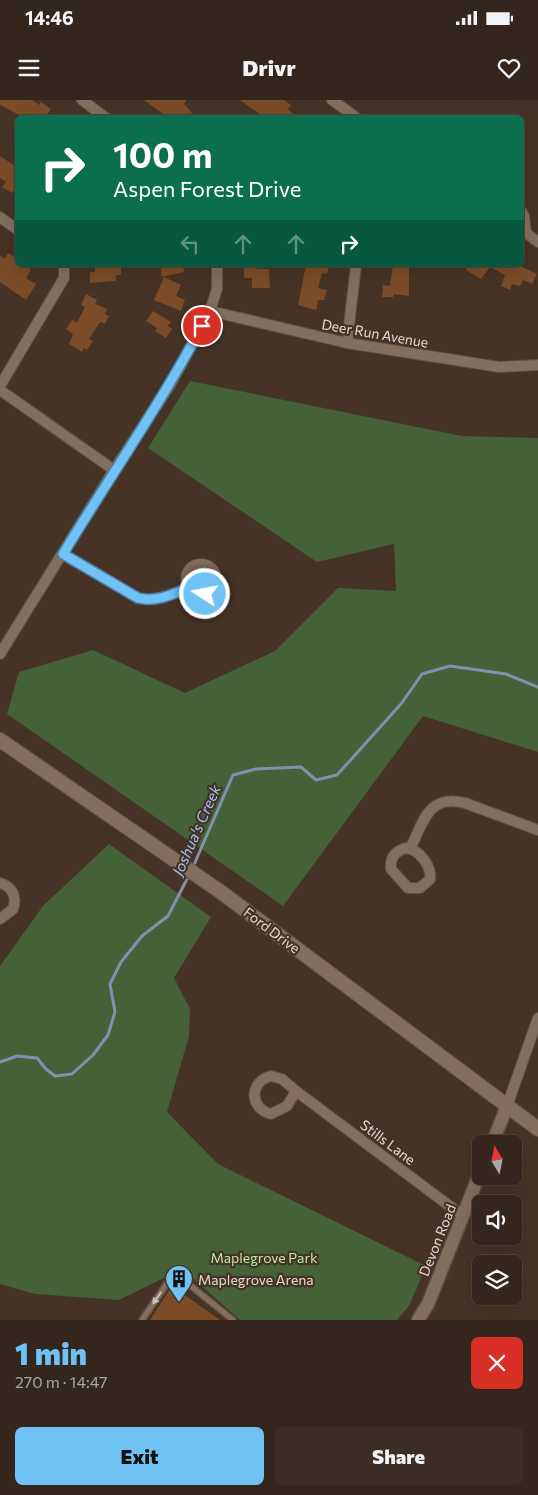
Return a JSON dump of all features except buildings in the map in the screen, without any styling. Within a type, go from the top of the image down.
[{"type":"main road","name":"Ford Drive","points":[[0,740],[221,892],[538,1129]]},
{"type":"street","points":[[82,100],[102,115]]},
{"type":"street","points":[[332,100],[353,115]]},
{"type":"street","points":[[524,216],[524,233],[538,242]]},
{"type":"street","points":[[0,217],[15,228]]},
{"type":"street","points":[[0,386],[64,278],[64,267]]},
{"type":"street","points":[[0,654],[114,470],[170,385],[210,311],[217,289],[217,267]]},
{"type":"street","points":[[348,343],[356,267]]},
{"type":"street","name":"Deer Run Avenue","points":[[210,311],[348,343],[498,367],[538,364]]},
{"type":"street","points":[[0,390],[114,470]]},
{"type":"street","points":[[63,554],[138,598],[148,600],[160,599],[188,588]]},
{"type":"street","points":[[410,848],[429,810],[444,801],[452,800],[465,803],[538,830]]},
{"type":"street","points":[[0,883],[9,888],[15,898],[13,909],[0,920]]},
{"type":"street","points":[[496,1135],[538,1018]]},
{"type":"street","name":"Stills Lane","points":[[296,1091],[463,1216]]},
{"type":"street","name":"Devon Road","points":[[418,1320],[428,1304],[475,1185]]},
{"type":"lane","points":[[142,1320],[170,1279],[181,1278],[233,1320]]},
{"type":"green space","points":[[190,381],[462,436],[538,438],[538,752],[423,716],[283,906],[7,714],[19,672],[93,650],[185,693],[275,651],[338,588],[396,591],[394,544],[317,562],[148,448]]},
{"type":"green space","name":"Maplegrove Park","points":[[109,844],[211,917],[174,978],[190,1009],[189,1036],[167,1112],[218,1164],[426,1266],[409,1306],[397,1320],[240,1320],[182,1269],[119,1300],[35,1294],[0,1284],[0,966],[43,906]]},
{"type":"waterway","name":"Joshua's Creek","points":[[193,867],[233,775],[256,769],[301,767],[316,780],[337,775],[401,704],[422,674],[450,666],[506,674],[538,687]]},
{"type":"waterway","name":"Joshua's Creek","points":[[0,1062],[17,1056],[37,1058],[55,1076],[72,1074],[93,1055],[108,1035],[115,1012],[110,984],[121,962],[142,936],[168,916],[189,875]]},
{"type":"place","name":"Maplegrove Arena","points":[[179,1303]]},
{"type":"route","points":[[202,326],[170,385],[114,470],[63,554],[138,598],[148,600],[160,599],[188,588],[196,594],[205,594]]}]
